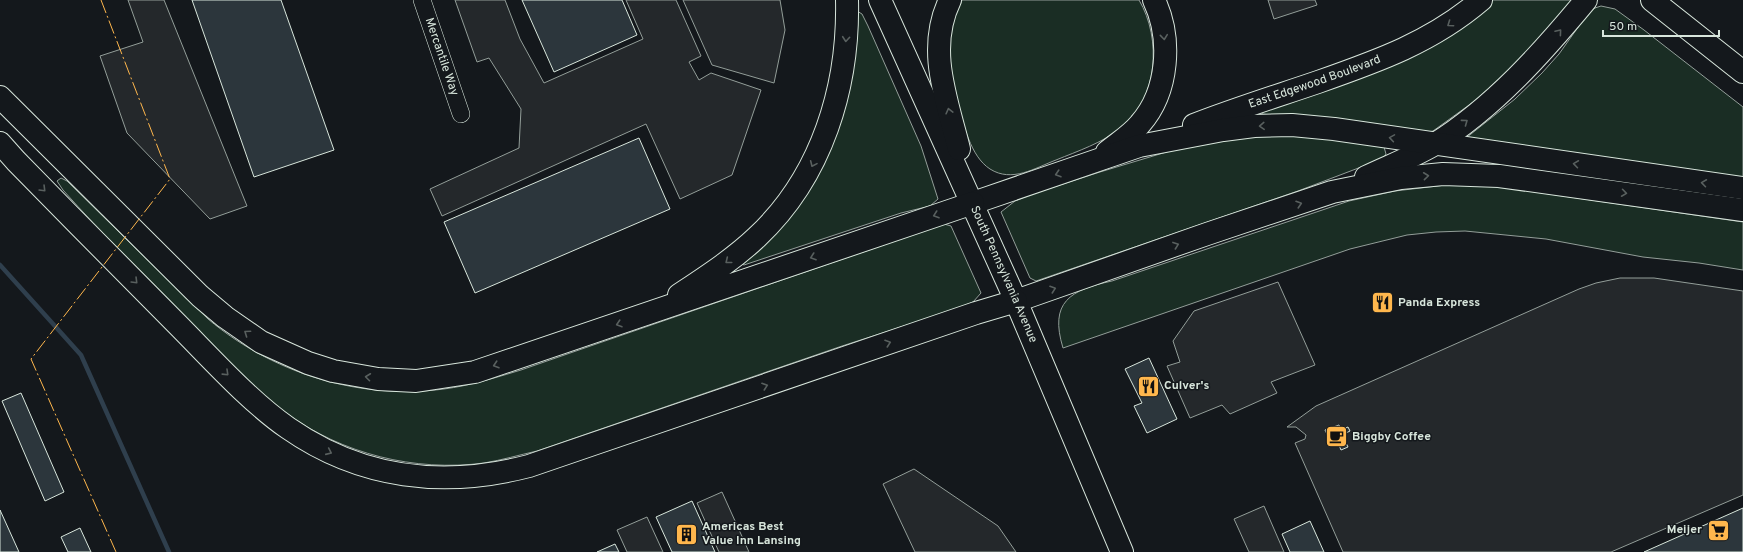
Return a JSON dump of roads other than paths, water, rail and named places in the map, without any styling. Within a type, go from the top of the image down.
[{"type":"main road","points":[[656,311],[724,265],[757,237],[779,214],[808,175],[828,131],[840,86],[846,38],[847,0]]},
{"type":"main road","name":"South Pennsylvania Avenue","points":[[880,0],[973,203],[1122,552]]},
{"type":"main road","points":[[950,0],[939,35],[939,67],[973,203]]},
{"type":"main road","points":[[1095,162],[1139,125],[1151,109],[1159,90],[1164,64],[1165,41],[1163,25],[1154,0]]},
{"type":"main road","name":"East Edgewood Boulevard","points":[[1139,146],[1214,117],[1388,57],[1442,29],[1481,0]]},
{"type":"main road","points":[[0,143],[8,155],[219,366],[288,429],[336,455],[372,468],[407,475],[462,478],[492,474],[529,466],[976,313],[1016,302],[1207,234],[1332,192],[1434,144],[1474,116],[1512,83],[1550,43],[1586,0]]},
{"type":"main road","points":[[1652,0],[1743,72]]},
{"type":"main road","points":[[0,84],[62,158]]},
{"type":"main road","points":[[0,97],[200,296],[225,317],[261,342],[308,363],[333,371],[378,379],[416,381],[475,372],[1139,146],[1228,129],[1279,125],[1334,129],[1743,188]]},
{"type":"main road","points":[[1332,192],[1401,178],[1443,174],[1473,174],[1528,179],[1743,210]]},
{"type":"street","name":"Mercantile Way","points":[[422,0],[461,114]]},
{"type":"waterway","points":[[0,265],[81,355],[169,552]]},
{"type":"place","name":"Panda Express","points":[[1383,303]]},
{"type":"place","name":"Culver's","points":[[1148,386]]},
{"type":"place","name":"Biggby Coffee","points":[[1336,437]]},
{"type":"place","name":"Meijer","points":[[1718,530]]},
{"type":"place","name":"Americas Best Value Inn Lansing","points":[[686,534]]}]
